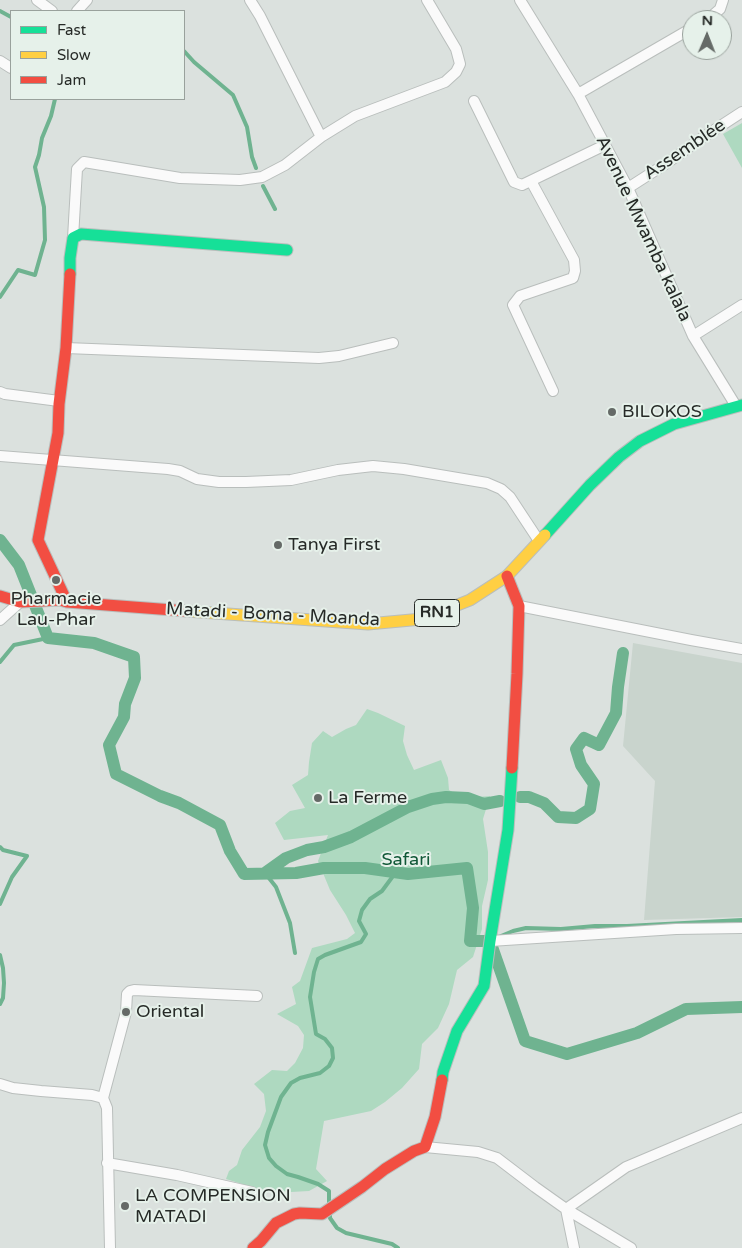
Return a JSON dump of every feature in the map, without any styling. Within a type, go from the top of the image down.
[{"type":"main road","points":[[64,601],[38,540],[58,433],[59,401],[66,348],[70,258],[74,238],[81,234],[287,250]]},
{"type":"main road","name":"Matadi - Boma - Moanda","points":[[0,596],[20,602],[64,601],[368,624],[422,619],[470,600],[507,576],[590,485],[640,441],[674,424],[739,406]]},
{"type":"main road","points":[[253,1248],[262,1241],[276,1223],[294,1214],[322,1214],[362,1187],[385,1168],[414,1151],[425,1147],[435,1117],[443,1072],[454,1039],[484,986],[508,830],[519,606],[507,576]]},
{"type":"street","points":[[37,0],[51,10]]},
{"type":"street","points":[[78,10],[87,0]]},
{"type":"street","points":[[250,0],[260,16],[321,137]]},
{"type":"street","points":[[74,238],[77,169],[84,162],[180,178],[240,180],[262,177],[285,165],[321,137],[355,116],[445,82],[456,72],[460,64],[456,49],[427,0]]},
{"type":"street","name":"Avenue Mwamba kalala","points":[[523,1],[578,94],[628,188],[693,336],[739,406]]},
{"type":"street","points":[[578,94],[682,34]]},
{"type":"street","points":[[474,101],[514,182],[522,185],[605,145]]},
{"type":"street","name":"Assemblée","points":[[628,188],[742,112]]},
{"type":"street","points":[[530,181],[574,260],[575,271],[572,278],[520,296],[513,305],[553,391]]},
{"type":"street","points":[[693,336],[742,305]]},
{"type":"street","points":[[66,348],[319,358],[340,356],[393,343]]},
{"type":"street","points":[[0,392],[59,401]]},
{"type":"street","points":[[0,456],[168,469],[180,471],[197,479],[219,482],[291,480],[338,470],[373,466],[404,469],[487,483],[501,489],[510,497],[539,541]]},
{"type":"street","points":[[0,620],[20,602]]},
{"type":"street","points":[[519,606],[742,649]]},
{"type":"street","points":[[490,941],[676,929],[742,928]]},
{"type":"street","points":[[110,1248],[107,1108],[103,1098],[126,1012],[127,994],[134,990],[257,996]]},
{"type":"street","points":[[0,1084],[13,1088],[92,1095],[103,1098]]},
{"type":"street","points":[[566,1209],[626,1167],[742,1118]]},
{"type":"street","points":[[425,1147],[478,1152],[497,1158],[535,1188],[566,1209],[631,1248]]},
{"type":"street","points":[[107,1163],[177,1175],[252,1192]]},
{"type":"street","points":[[566,1209],[574,1248]]},
{"type":"shaded area","points":[[633,643],[742,663],[742,917],[644,920],[655,781],[623,746]]},
{"type":"green space","points":[[742,123],[742,168],[723,134]]},
{"type":"green space","name":"Safari","points":[[367,709],[405,726],[403,741],[414,770],[441,760],[448,778],[449,790],[454,793],[476,797],[490,796],[483,819],[488,852],[488,880],[482,906],[482,929],[473,957],[457,970],[449,1004],[438,1028],[422,1044],[419,1069],[402,1088],[371,1111],[324,1121],[316,1169],[327,1181],[309,1191],[291,1192],[258,1189],[226,1179],[229,1171],[237,1165],[242,1150],[260,1127],[266,1111],[264,1094],[254,1084],[272,1070],[287,1071],[295,1063],[303,1048],[304,1035],[298,1026],[277,1014],[296,1004],[292,987],[300,981],[312,948],[347,939],[355,933],[330,890],[318,861],[328,835],[284,840],[275,823],[290,811],[305,808],[292,785],[308,775],[312,743],[323,731],[332,737],[356,725]]},
{"type":"waterway","points":[[0,11],[10,16]]},
{"type":"waterway","points":[[185,52],[233,95],[247,127],[252,157],[256,168]]},
{"type":"waterway","points":[[0,297],[18,270],[35,275],[45,240],[44,207],[35,167],[55,100]]},
{"type":"waterway","points":[[263,186],[275,209]]},
{"type":"waterway","points":[[0,540],[19,565],[48,638],[94,643],[134,657],[135,678],[125,704],[124,717],[109,745],[116,774],[160,796],[179,803],[220,825],[230,851],[244,874],[296,873],[324,868],[365,868],[408,874],[467,868],[473,908],[470,941],[490,941],[525,1041],[567,1054],[637,1033],[686,1009],[742,1007]]},
{"type":"waterway","points":[[0,662],[14,645],[48,638]]},
{"type":"waterway","points":[[520,797],[529,797],[544,803],[558,817],[576,818],[590,809],[594,784],[581,765],[576,749],[584,738],[599,745],[616,713],[623,653]]},
{"type":"waterway","points":[[265,873],[286,858],[351,837],[408,807],[432,799],[446,797],[468,798],[484,804],[500,801]]},
{"type":"waterway","points":[[0,847],[3,850],[27,856],[12,877],[0,904]]},
{"type":"waterway","points":[[329,1203],[329,1191],[318,1184],[287,1174],[269,1158],[265,1145],[281,1097],[291,1083],[300,1078],[320,1073],[329,1066],[333,1058],[332,1048],[325,1039],[316,1034],[310,997],[318,959],[361,942],[366,934],[359,921],[362,910],[370,899],[382,891],[396,872]]},
{"type":"waterway","points":[[265,873],[276,887],[290,923],[295,953]]},
{"type":"waterway","points":[[501,936],[526,928],[561,929],[742,920]]},
{"type":"waterway","points":[[0,955],[4,983],[3,998],[0,1004]]},
{"type":"waterway","points":[[330,1215],[337,1228],[346,1233],[392,1244],[398,1248]]},
{"type":"traffic: fast","points":[[70,274],[73,238],[81,234],[287,250]]},
{"type":"traffic: fast","points":[[545,535],[590,485],[619,457],[640,441],[674,424],[742,405]]},
{"type":"traffic: fast","points":[[442,1080],[457,1031],[484,986],[508,830],[512,768]]},
{"type":"traffic: slow","points":[[186,611],[368,624],[422,619],[470,600],[507,576],[545,535]]},
{"type":"traffic: jam","points":[[67,602],[38,540],[58,433],[59,404],[66,348],[70,274]]},
{"type":"traffic: jam","points":[[507,576],[519,606],[512,768]]},
{"type":"traffic: jam","points":[[0,596],[20,602],[60,600],[186,611]]},
{"type":"traffic: jam","points":[[253,1248],[276,1223],[294,1214],[322,1214],[385,1169],[414,1151],[425,1147],[435,1117],[442,1080]]},
{"type":"place","name":"BILOKOS","points":[[612,412]]},
{"type":"place","name":"Tanya First","points":[[278,545]]},
{"type":"place","name":"Pharmacie Lau-Phar","points":[[56,580]]},
{"type":"place","name":"La Ferme","points":[[318,798]]},
{"type":"place","name":"Oriental","points":[[126,1012]]},
{"type":"place","name":"LA COMPENSION MATADI","points":[[125,1206]]}]
